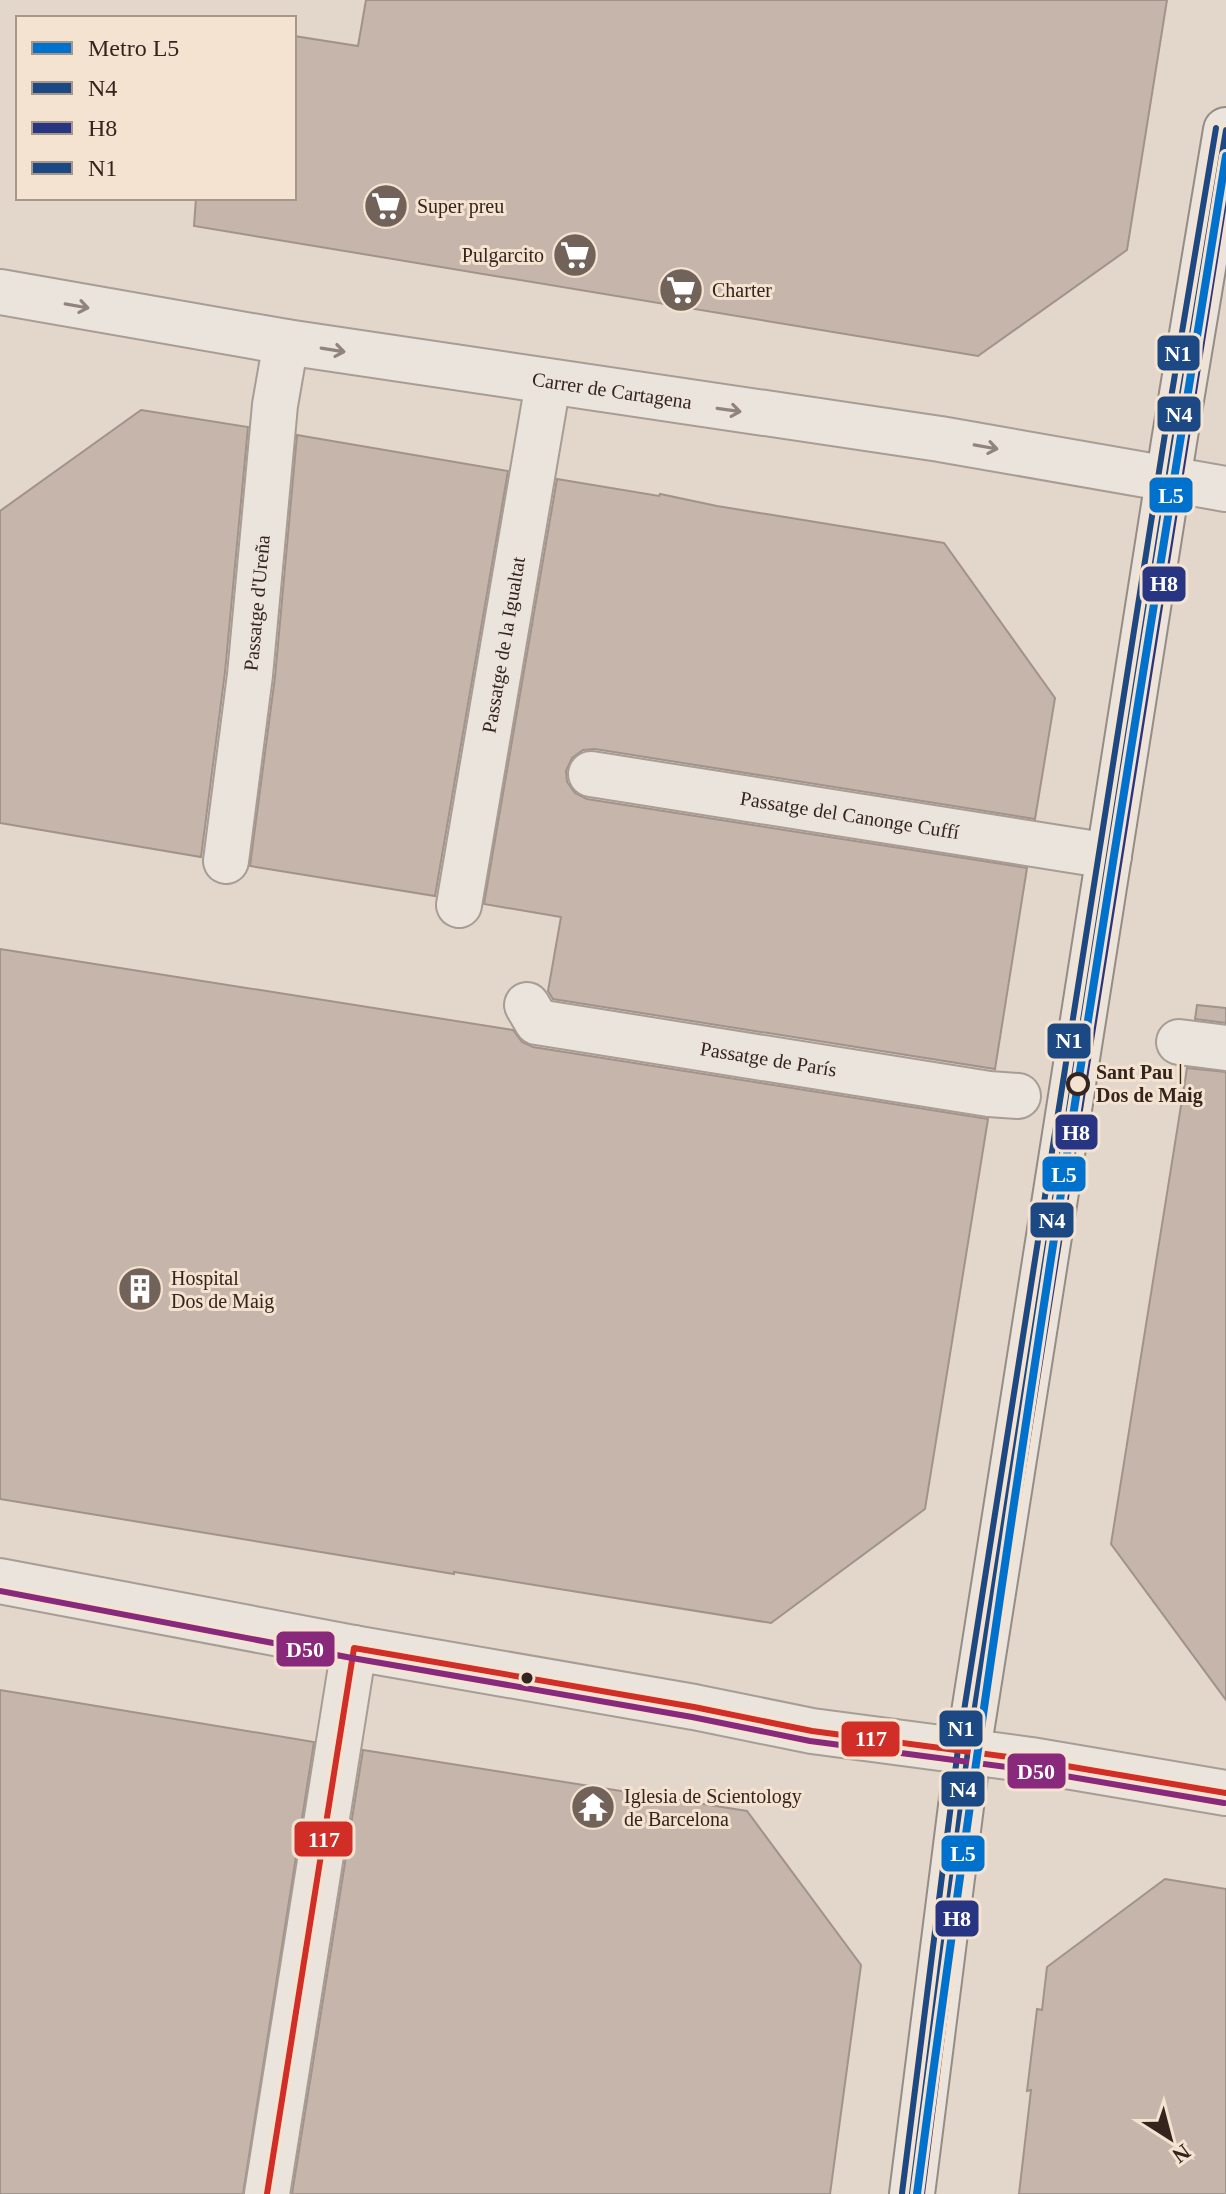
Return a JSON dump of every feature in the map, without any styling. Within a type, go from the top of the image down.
[{"type":"street","points":[[912,2194],[968,1751],[1226,130]]},
{"type":"street","name":"Carrer de Cartagena","points":[[0,292],[286,342],[548,383],[940,439],[1226,489]]},
{"type":"street","name":"Passatge d'Ureña","points":[[226,861],[250,675],[275,405],[286,342]]},
{"type":"street","name":"Passatge de la Igualtat","points":[[459,905],[548,383]]},
{"type":"street","name":"Passatge del Canonge Cuffí","points":[[591,774],[1109,856]]},
{"type":"street","name":"Passatge de París","points":[[527,1005],[537,1022],[1018,1096]]},
{"type":"street","points":[[1179,1042],[1226,1048]]},
{"type":"street","points":[[0,1581],[812,1731],[968,1751],[1226,1793]]},
{"type":"street","points":[[267,2194],[354,1648]]},
{"type":"building","points":[[366,0],[1167,0],[1127,250],[978,356],[194,226],[196,200],[296,200],[296,36],[358,46]]},
{"type":"building","points":[[141,410],[248,427],[225,672],[201,857],[0,823],[0,511]]},
{"type":"building","points":[[297,435],[508,471],[435,896],[250,866],[275,677]]},
{"type":"building","points":[[557,479],[944,543],[1055,698],[1035,819],[595,749],[583,750],[572,758],[566,771],[567,782],[575,793],[587,799],[1027,868],[995,1069],[553,999],[548,991],[561,917],[484,904]]},
{"type":"building","name":"Hospital Dos de Maig","points":[[0,949],[513,1030],[522,1042],[533,1047],[988,1119],[925,1509],[771,1623],[0,1499]]},
{"type":"building","points":[[1197,1005],[1226,1008],[1226,1023],[1195,1019]]},
{"type":"building","points":[[1187,1068],[1226,1072],[1226,1700],[1111,1544]]},
{"type":"building","points":[[0,1690],[314,1742],[243,2194],[0,2194]]},
{"type":"building","points":[[363,1750],[747,1811],[861,1965],[830,2194],[292,2194]]},
{"type":"building","points":[[1165,1879],[1226,1889],[1226,2194],[1019,2194],[1037,2009],[1042,2010],[1047,1967]]},
{"type":"metro line","name":"L5","points":[[917,2194],[1025,1429],[1226,156]]},
{"type":"transit line","name":"N1","points":[[902,2193],[958,1749],[1216,128]]},
{"type":"transit line","name":"N4","points":[[912,2194],[968,1751],[1226,130]]},
{"type":"transit line","name":"H8","points":[[922,2194],[978,1752],[1226,191]]},
{"type":"transit line","name":"D50","points":[[0,1591],[810,1741],[1030,1770],[1224,1803]]},
{"type":"transit line","name":"117","points":[[267,2194],[354,1648],[694,1707],[812,1731],[1031,1760],[1226,1793]]},
{"type":"place","name":"Super preu","points":[[386,206]]},
{"type":"place","name":"Pulgarcito","points":[[575,255]]},
{"type":"place","name":"Charter","points":[[681,290]]},
{"type":"place","name":"Sant Pau | Dos de Maig","points":[[1078,1084]]},
{"type":"place","name":"Hospital Dos de Maig","points":[[140,1289]]},
{"type":"place","name":"Iglesia de Scientology de Barcelona","points":[[593,1807]]}]
